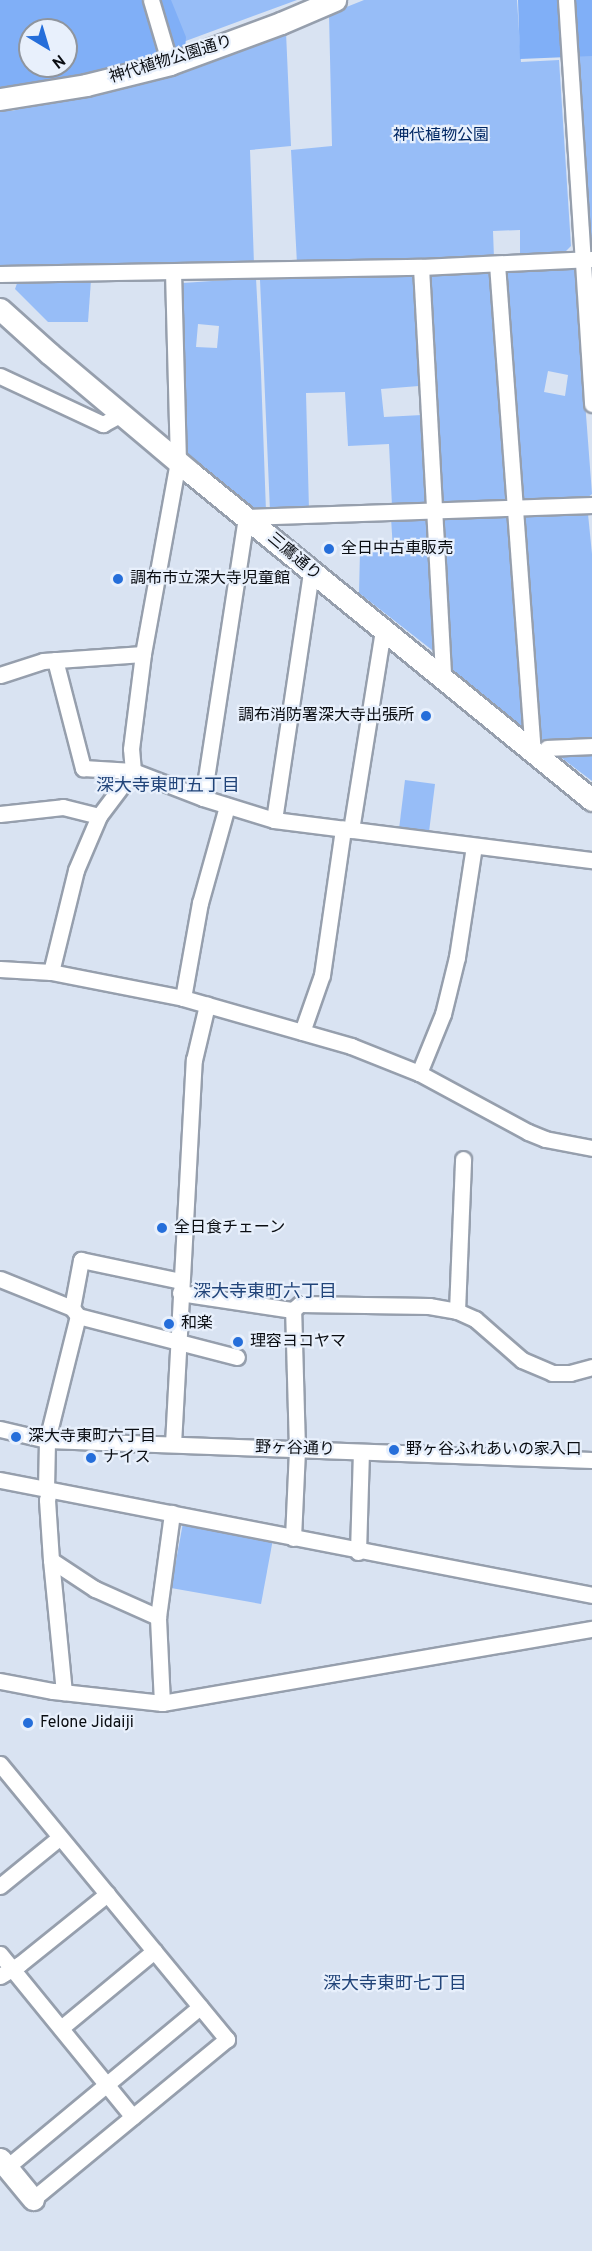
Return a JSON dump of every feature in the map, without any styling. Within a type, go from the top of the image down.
[{"type":"main road","name":"神代植物公園通り","points":[[0,99],[86,85],[170,64],[282,23],[335,0]]},
{"type":"main road","name":"三鷹通り","points":[[0,309],[178,462],[383,630],[540,750],[592,800]]},
{"type":"main road","points":[[4,2163],[33,2199]]},
{"type":"street","points":[[151,0],[170,64]]},
{"type":"street","points":[[566,0],[587,260],[592,404]]},
{"type":"street","points":[[0,274],[421,267],[587,260]]},
{"type":"street","points":[[497,264],[515,508],[540,750],[592,746]]},
{"type":"street","points":[[421,267],[443,678]]},
{"type":"street","points":[[51,972],[76,870],[99,816],[133,771],[131,749],[143,654],[178,462],[173,272]]},
{"type":"street","points":[[0,376],[103,424],[121,414]]},
{"type":"street","points":[[203,798],[246,517],[592,505]]},
{"type":"street","points":[[274,820],[312,571]]},
{"type":"street","points":[[302,1032],[322,975],[383,630]]},
{"type":"street","points":[[0,675],[55,660],[143,654]]},
{"type":"street","points":[[55,660],[83,768],[133,771],[203,798],[274,820],[592,860]]},
{"type":"street","points":[[183,998],[200,903],[227,806]]},
{"type":"street","points":[[0,814],[63,807],[99,816]]},
{"type":"street","points":[[419,1073],[443,1014],[457,957],[474,846]]},
{"type":"street","points":[[0,969],[51,972],[183,998],[351,1046],[419,1073],[528,1132],[592,1149]]},
{"type":"street","points":[[173,1444],[194,1060],[207,1005]]},
{"type":"street","points":[[457,1311],[463,1159]]},
{"type":"street","points":[[64,1692],[51,1560],[47,1500],[47,1440],[75,1312],[81,1260],[180,1287],[293,1310]]},
{"type":"street","points":[[0,1279],[75,1312],[237,1357]]},
{"type":"street","points":[[293,1310],[300,1304],[377,1303],[429,1306],[457,1311],[476,1319],[522,1359],[552,1373],[570,1373],[592,1367]]},
{"type":"street","points":[[293,1310],[297,1449],[293,1538]]},
{"type":"street","name":"野ヶ谷通り","points":[[0,1429],[47,1440],[592,1460]]},
{"type":"street","points":[[358,1552],[361,1452]]},
{"type":"street","points":[[0,1480],[358,1552],[592,1595]]},
{"type":"street","points":[[162,1703],[158,1617],[172,1514]]},
{"type":"street","points":[[51,1560],[95,1589],[158,1617]]},
{"type":"street","points":[[0,1681],[64,1692],[162,1703],[592,1629]]},
{"type":"street","points":[[0,1764],[227,2039],[33,2199]]},
{"type":"street","points":[[0,1789],[12,1779]]},
{"type":"street","points":[[0,1886],[60,1837]]},
{"type":"street","points":[[6,1973],[107,1894]]},
{"type":"street","points":[[61,2028],[154,1951]]},
{"type":"street","points":[[0,1954],[6,1973],[61,2028],[133,2116]]},
{"type":"street","points":[[4,2163],[200,2007]]},
{"type":"green space","points":[[0,0],[297,0],[156,52],[78,66],[78,18],[18,18],[18,77],[0,80]]},
{"type":"green space","name":"神代植物公園","points":[[364,0],[517,0],[521,62],[559,60],[571,246],[561,256],[520,258],[520,230],[493,231],[494,258],[297,264],[291,150],[332,146],[329,14]]},
{"type":"green space","points":[[570,0],[592,0],[592,252],[589,252]]},
{"type":"green space","points":[[286,32],[291,146],[250,150],[254,264],[0,270],[0,110],[11,111],[163,79]]},
{"type":"green space","points":[[575,269],[592,494],[587,498],[525,500],[520,497],[504,276],[508,272]],"holes":[[[548,371],[568,375],[565,396],[544,392]]]},
{"type":"green space","points":[[489,271],[493,276],[509,497],[504,501],[442,504],[436,499],[428,272]]},
{"type":"green space","points":[[413,275],[419,386],[381,389],[384,417],[422,415],[427,501],[422,505],[392,506],[389,444],[348,446],[345,392],[306,393],[309,510],[270,511],[260,280]]},
{"type":"green space","points":[[19,278],[91,280],[88,322],[48,322],[15,289]]},
{"type":"green space","points":[[256,278],[266,511],[255,511],[184,453],[183,283]],"holes":[[[198,324],[219,326],[217,348],[196,347]]]},
{"type":"green space","points":[[505,513],[510,516],[527,728],[522,731],[449,667],[441,520],[445,516]]},
{"type":"green space","points":[[588,514],[592,554],[592,781],[542,743],[523,516]]},
{"type":"green space","points":[[391,518],[421,518],[429,521],[437,650],[432,650],[359,593],[360,551],[393,550]]},
{"type":"green space","points":[[405,780],[435,784],[429,832],[399,829]]},
{"type":"green space","points":[[183,1523],[273,1539],[261,1604],[171,1588]]},
{"type":"shaded area","points":[[0,0],[171,0],[186,37],[185,50],[100,75],[0,90]]},
{"type":"shaded area","points":[[518,0],[592,0],[592,56],[520,59]]},
{"type":"place","name":"全日中古車販売","points":[[329,549]]},
{"type":"place","name":"調布市立深大寺児童館","points":[[118,579]]},
{"type":"place","name":"調布消防署深大寺出張所","points":[[426,716]]},
{"type":"place","name":"全日食チェーン","points":[[162,1228]]},
{"type":"place","name":"和楽","points":[[169,1324]]},
{"type":"place","name":"理容ヨコヤマ","points":[[238,1342]]},
{"type":"place","name":"深大寺東町六丁目","points":[[16,1437]]},
{"type":"place","name":"野ヶ谷ふれあいの家入口","points":[[394,1450]]},
{"type":"place","name":"ナイス","points":[[91,1458]]},
{"type":"place","name":"Felone Jidaiji","points":[[28,1723]]},
{"type":"district","name":"深大寺東町五丁目","points":[[168,787]]},
{"type":"district","name":"深大寺東町六丁目","points":[[265,1293]]},
{"type":"district","name":"深大寺東町七丁目","points":[[395,1985]]}]
